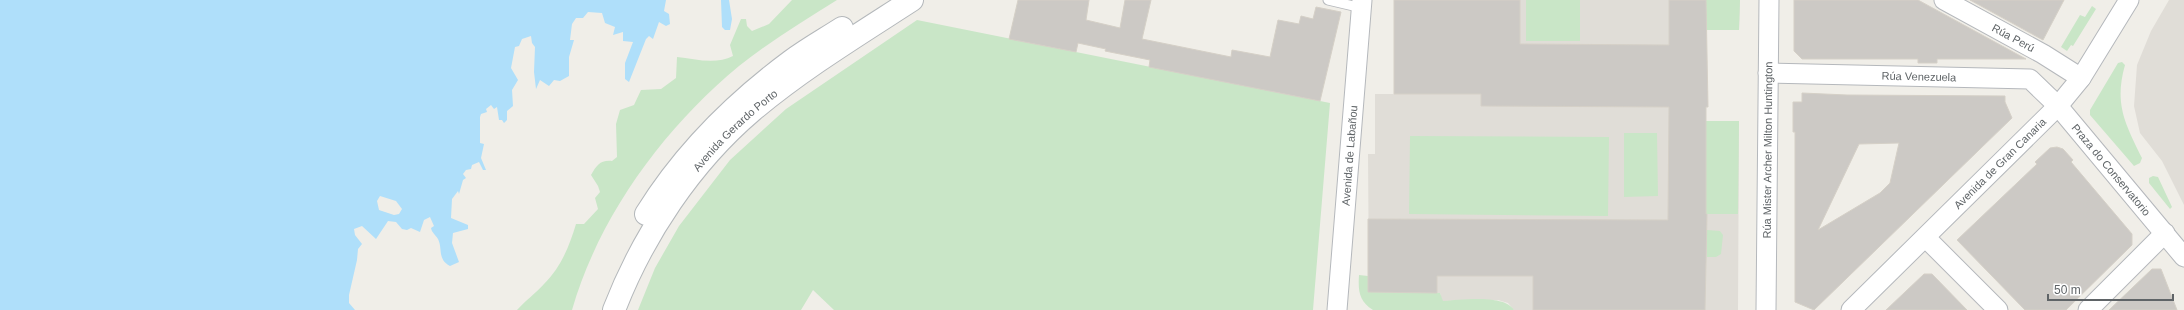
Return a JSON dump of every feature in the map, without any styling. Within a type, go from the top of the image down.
[{"type":"street","name":"Avenida Gerardo Porto","points":[[599,310],[618,264],[663,187],[720,120],[792,60],[887,0]]},
{"type":"street","name":"Avenida Gerardo Porto","points":[[614,310],[624,284],[644,245],[664,211],[690,176],[718,145],[752,111],[784,87],[838,48],[912,0]]},
{"type":"street","name":"Rúa Mister Archer Milton Huntington","points":[[1769,0],[1769,308]]},
{"type":"street","name":"Rúa Perú","points":[[1944,0],[2043,54],[2081,78]]},
{"type":"street","name":"Avenida de Gran Canaria","points":[[1851,310],[1926,238],[2058,106],[2081,78],[2129,0]]},
{"type":"street","name":"Avenida de Labañou","points":[[1339,308],[1362,4]]},
{"type":"street","name":"Rúa Venezuela","points":[[1768,73],[2030,80],[2058,106]]},
{"type":"street","name":"Praza do Conservatorio","points":[[2058,106],[2184,257]]},
{"type":"street","points":[[2088,310],[2165,233]]},
{"type":"street","points":[[1926,238],[1998,310]]},
{"type":"lane","points":[[1328,0],[1362,4]]},
{"type":"shaded area","points":[[1394,0],[1740,0],[1739,30],[1706,30],[1708,107],[1706,107],[1706,121],[1739,121],[1738,310],[1514,310],[1508,303],[1498,300],[1442,301],[1440,293],[1369,291],[1368,154],[1375,154],[1375,94],[1394,94]]},
{"type":"shaded area","points":[[2169,0],[2184,0],[2184,205],[2162,161],[2140,133],[2134,106],[2137,65],[2151,31]]},
{"type":"green space","points":[[792,0],[837,0],[775,40],[739,66],[711,90],[660,146],[617,208],[599,241],[584,275],[572,310],[517,310],[541,287],[560,264],[576,224],[584,224],[598,209],[595,198],[600,192],[591,175],[599,164],[604,161],[612,161],[617,157],[616,124],[620,110],[634,105],[641,90],[661,89],[676,78],[677,57],[713,61],[726,59],[733,56],[730,45],[741,19],[746,19],[747,26],[752,31],[769,24]]},
{"type":"green space","points":[[1526,0],[1580,0],[1580,41],[1526,41]]},
{"type":"green space","points":[[1706,0],[1740,0],[1739,30],[1706,30]]},
{"type":"green space","points":[[2092,6],[2096,9],[2073,46],[2071,45],[2067,51],[2061,47],[2080,15],[2085,17]]},
{"type":"green space","points":[[917,20],[1330,103],[1313,310],[834,310],[813,290],[801,310],[638,310],[655,268],[679,226],[730,160],[786,109]]},
{"type":"green space","points":[[2122,62],[2125,65],[2121,91],[2123,113],[2142,158],[2140,163],[2134,166],[2090,115],[2090,110],[2118,63]]},
{"type":"green space","points":[[1706,121],[1739,121],[1738,214],[1706,214]]},
{"type":"green space","points":[[1624,133],[1657,133],[1658,196],[1624,197]]},
{"type":"green space","points":[[1410,136],[1609,137],[1608,216],[1409,214]]},
{"type":"green space","points":[[2153,176],[2158,177],[2172,207],[2170,209],[2149,183],[2149,178]]},
{"type":"green space","points":[[1707,230],[1720,231],[1723,235],[1721,254],[1716,257],[1707,257]]},
{"type":"green space","points":[[1359,275],[1368,276],[1368,289],[1371,292],[1440,293],[1443,301],[1471,299],[1492,300],[1509,305],[1514,310],[1373,310],[1368,307],[1360,295]]},
{"type":"water","points":[[0,0],[666,0],[664,11],[669,14],[670,24],[666,26],[659,22],[653,39],[649,36],[646,39],[629,82],[625,79],[625,63],[633,42],[623,41],[623,32],[613,35],[615,27],[605,23],[602,13],[588,12],[583,18],[576,18],[572,24],[570,40],[574,40],[569,57],[569,76],[560,81],[554,80],[549,86],[540,80],[536,89],[534,72],[535,47],[532,43],[531,36],[522,39],[519,46],[515,47],[511,68],[518,80],[512,90],[513,106],[507,111],[507,120],[504,123],[502,120],[499,120],[497,107],[494,109],[491,105],[486,109],[487,112],[481,114],[480,143],[484,144],[481,158],[486,170],[483,170],[479,162],[472,165],[471,169],[466,170],[463,174],[466,178],[463,180],[459,194],[458,191],[452,199],[451,218],[468,225],[468,229],[453,233],[452,243],[459,262],[450,266],[443,260],[438,239],[431,230],[434,226],[430,217],[424,220],[420,232],[411,228],[407,230],[402,229],[396,222],[388,221],[376,239],[362,226],[354,229],[355,235],[362,244],[358,249],[349,295],[349,303],[355,310],[0,310]],"holes":[[[380,196],[396,201],[402,209],[399,214],[394,215],[379,210],[377,201]]]},
{"type":"water","points":[[721,0],[729,0],[732,19],[730,30],[725,30],[722,27]]},
{"type":"building","points":[[1018,0],[1089,0],[1086,20],[1120,28],[1125,0],[1151,0],[1142,39],[1231,57],[1232,50],[1270,57],[1278,20],[1299,24],[1301,16],[1313,19],[1316,7],[1341,12],[1320,101],[1149,67],[1150,60],[1105,51],[1106,49],[1078,43],[1076,52],[1009,39]]},
{"type":"building","points":[[1394,0],[1520,0],[1520,44],[1669,45],[1669,0],[1706,0],[1708,107],[1706,107],[1707,214],[1705,310],[1533,310],[1533,276],[1437,276],[1437,293],[1368,292],[1368,219],[1668,220],[1669,107],[1481,106],[1481,94],[1394,94]]},
{"type":"building","points":[[1794,0],[1918,0],[2026,59],[1937,59],[1937,63],[1918,63],[1918,59],[1802,59],[1794,51]]},
{"type":"building","points":[[1970,0],[2064,0],[2043,40]]},
{"type":"building","points":[[1802,93],[1847,95],[2005,96],[2005,102],[2012,118],[1814,310],[1795,302],[1795,132],[1793,132],[1793,102],[1802,102]],"holes":[[[1899,143],[1890,183],[1880,193],[1818,230],[1859,144]]]},
{"type":"building","points":[[2057,147],[2063,149],[2073,160],[2071,162],[2132,234],[2132,245],[2066,310],[2025,310],[1957,240],[2037,164],[2035,162],[2050,148]]},
{"type":"building","points":[[2152,269],[2161,269],[2177,310],[2109,310]]},
{"type":"building","points":[[1924,274],[1932,274],[1967,310],[1886,310]]}]
